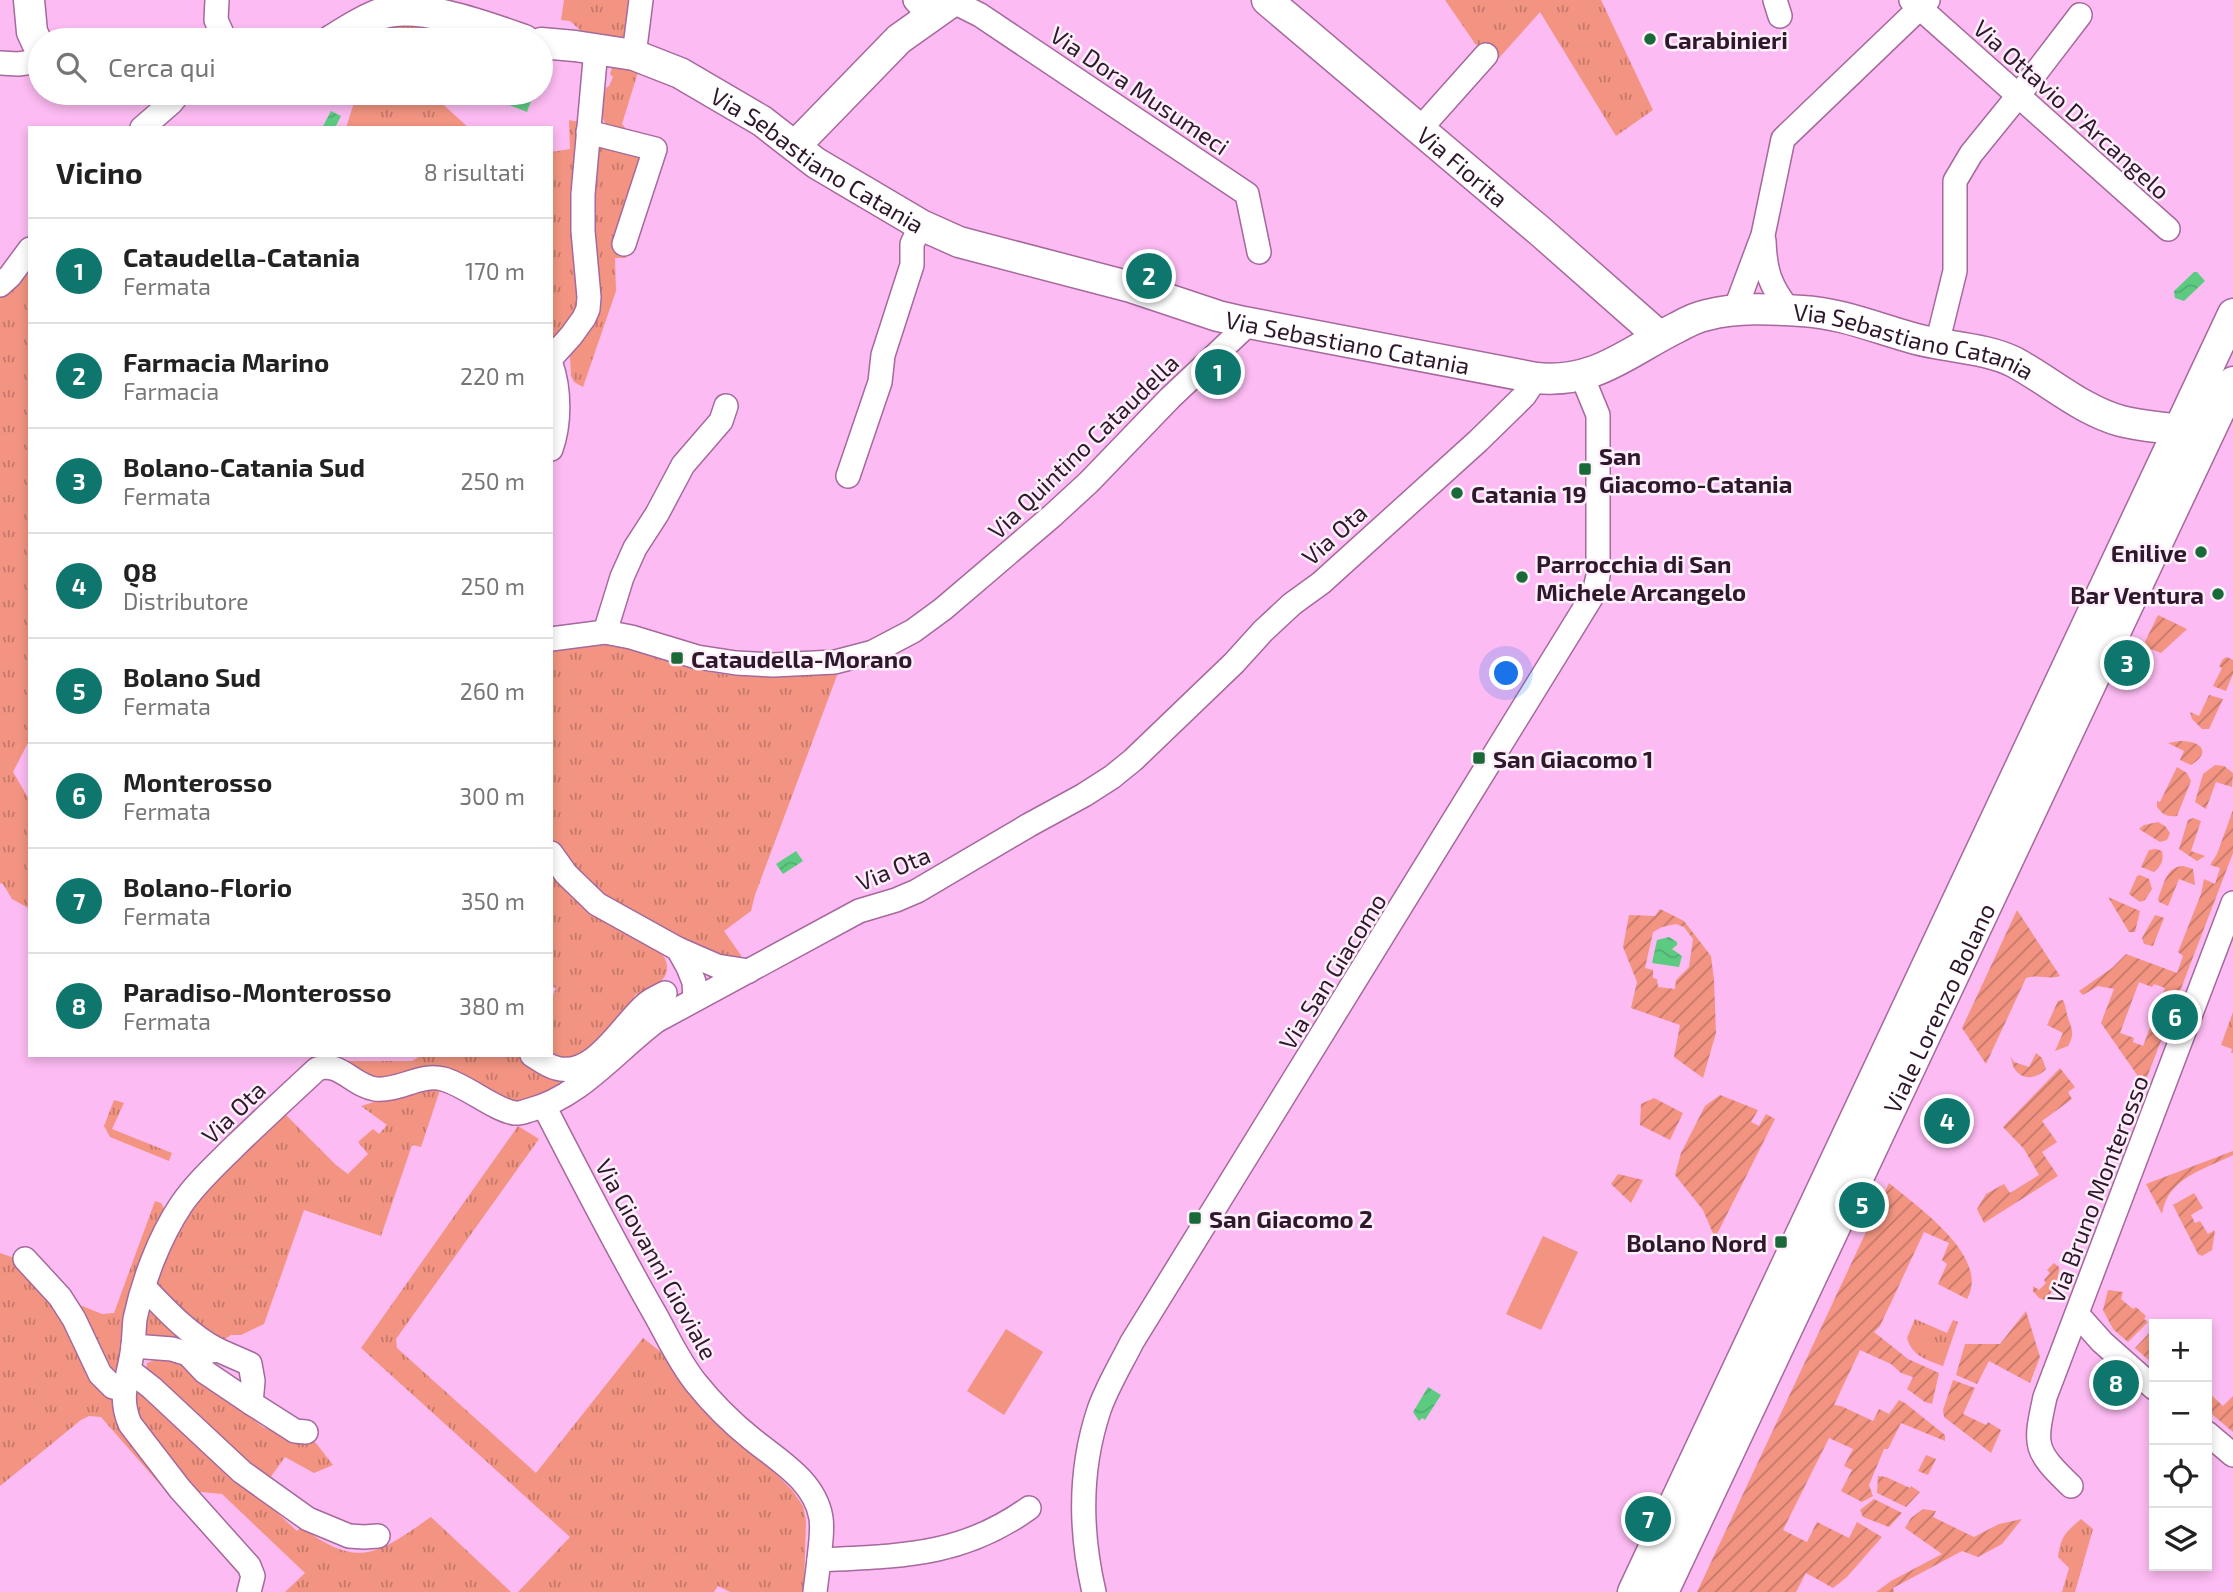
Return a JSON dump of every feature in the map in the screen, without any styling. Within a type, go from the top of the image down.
[{"type":"main road","points":[[29,0],[32,28]]},
{"type":"main road","name":"Via Fiorita","points":[[1267,0],[1659,336]]},
{"type":"main road","points":[[795,146],[899,39],[937,4]]},
{"type":"main road","points":[[352,28],[382,13],[414,10],[491,28]]},
{"type":"main road","name":"Via Sebastiano Catania","points":[[553,44],[634,55],[680,73],[762,121],[816,163],[921,225],[959,242],[1130,287],[1218,316],[1536,379],[1553,380],[1582,376],[1605,367],[1659,336],[1706,315],[1760,311],[1842,316],[1937,344],[1998,356],[2013,362],[2097,412],[2121,421],[2179,430]]},
{"type":"main road","name":"Viale Lorenzo Bolano","points":[[1633,1592],[2233,314]]},
{"type":"main road","name":"Viale Lorenzo Bolano","points":[[1663,1592],[2224,414],[2233,382]]},
{"type":"street","points":[[217,0],[216,20],[220,28]]},
{"type":"street","points":[[634,55],[641,0]]},
{"type":"street","points":[[1763,235],[1769,280],[1760,311],[1738,302],[1763,235],[1783,139],[1919,3]]},
{"type":"street","name":"Via Ottavio D'Arcangelo","points":[[1919,3],[2018,96],[2168,229]]},
{"type":"street","name":"Via Dora Musumeci","points":[[937,4],[980,15],[1247,194],[1259,252]]},
{"type":"street","points":[[1937,344],[1955,271],[1955,181],[1971,154],[2080,15]]},
{"type":"street","points":[[553,356],[584,318],[588,309],[583,194],[596,49]]},
{"type":"street","points":[[1420,129],[1486,55]]},
{"type":"street","points":[[0,62],[28,63]]},
{"type":"street","points":[[144,126],[169,105]]},
{"type":"street","points":[[588,132],[656,149],[624,244]]},
{"type":"street","points":[[848,476],[880,382],[883,355],[912,265],[912,244],[921,225]]},
{"type":"street","points":[[0,285],[28,252]]},
{"type":"street","name":"Via Quintino Cataudella","points":[[553,639],[605,632],[697,657],[773,665],[835,662],[855,658],[883,647],[913,631],[943,609],[1052,516],[1242,330],[1244,322]]},
{"type":"street","points":[[553,369],[557,412],[557,432],[553,443]]},
{"type":"street","name":"Via San Giacomo","points":[[1094,1592],[1086,1546],[1083,1493],[1090,1439],[1099,1408],[1114,1376],[1594,593],[1598,576],[1598,415],[1582,376]]},
{"type":"street","name":"Via Ota","points":[[144,1287],[171,1221],[181,1205],[204,1177],[317,1069],[331,1066],[372,1089],[394,1088],[440,1078],[515,1113],[544,1106],[570,1094],[656,1021],[859,911],[917,891],[1112,777],[1234,663],[1273,622],[1321,583],[1478,441],[1524,396],[1536,379]]},
{"type":"street","points":[[605,632],[622,577],[635,548],[683,465],[721,421],[726,406]]},
{"type":"street","points":[[553,856],[566,874],[597,904],[678,949],[717,966],[749,971]]},
{"type":"street","name":"Via Bruno Monterosso","points":[[2071,1486],[2048,1462],[2040,1447],[2037,1432],[2045,1397],[2233,904]]},
{"type":"street","points":[[655,937],[670,953],[674,963],[656,1021]]},
{"type":"street","points":[[678,949],[694,982],[695,999]]},
{"type":"street","points":[[536,1057],[556,1068],[566,1069],[586,1063],[613,1042],[649,1001],[665,993]]},
{"type":"street","name":"Via Giovanni Gioviale","points":[[544,1106],[622,1257],[694,1381],[734,1423],[805,1483],[816,1502],[822,1533],[815,1592]]},
{"type":"street","points":[[515,1113],[564,1144]]},
{"type":"street","points":[[25,1259],[60,1297],[74,1319],[100,1374],[113,1387],[126,1380],[152,1388],[242,1472],[308,1519],[349,1536],[378,1536]]},
{"type":"street","points":[[251,1402],[253,1381],[250,1364],[205,1343],[144,1287],[134,1323],[133,1346],[126,1380],[125,1412],[130,1424],[180,1489],[244,1559],[252,1572],[251,1587]]},
{"type":"street","points":[[2077,1314],[2102,1342],[2149,1384]]},
{"type":"street","points":[[133,1346],[172,1349],[188,1354],[218,1350]]},
{"type":"street","points":[[188,1354],[205,1372],[295,1431],[306,1432]]},
{"type":"street","points":[[2212,1437],[2233,1455]]},
{"type":"street","points":[[819,1560],[940,1550],[976,1539],[1010,1522],[1029,1508]]},
{"type":"green space","points":[[564,0],[633,0],[624,45],[590,39],[570,21],[561,20]]},
{"type":"green space","points":[[1445,0],[1601,0],[1653,110],[1616,136],[1540,12],[1499,58],[1484,44],[1476,45]]},
{"type":"green space","points":[[423,25],[435,28],[378,28]]},
{"type":"green space","points":[[613,65],[639,69],[622,124],[633,137],[608,126],[602,115],[606,88],[613,77],[610,74]]},
{"type":"green space","points":[[353,105],[444,105],[467,126],[347,126]]},
{"type":"green space","points":[[569,120],[579,122],[583,300],[553,345],[553,152],[570,149]]},
{"type":"green space","points":[[594,143],[643,152],[629,251],[626,258],[615,258],[616,291],[583,387],[574,382],[571,375],[570,356],[592,261]]},
{"type":"green space","points":[[28,270],[28,743],[13,772],[28,798],[28,908],[12,899],[0,883],[0,296],[22,279]]},
{"type":"green space","points":[[2158,615],[2187,629],[2161,653],[2143,646]]},
{"type":"green space","points":[[592,643],[621,645],[643,649],[706,671],[739,676],[839,670],[751,911],[724,931],[747,964],[714,959],[597,893],[553,839],[553,647]]},
{"type":"green space","points":[[2227,657],[2233,660],[2233,674],[2226,691],[2213,686],[2222,668],[2219,666]]},
{"type":"green space","points":[[2209,695],[2223,699],[2209,729],[2202,729],[2192,719],[2190,712],[2199,716]]},
{"type":"green space","points":[[2168,743],[2193,743],[2201,748],[2201,755],[2191,765],[2180,760],[2184,751]]},
{"type":"green space","points":[[2215,765],[2224,766],[2233,773],[2232,787],[2216,782],[2206,809],[2195,802],[2203,774]]},
{"type":"green space","points":[[2177,767],[2187,773],[2191,781],[2177,816],[2171,816],[2159,810],[2157,801],[2160,802]]},
{"type":"green space","points":[[2233,810],[2233,853],[2144,1085],[2101,1023],[2114,989],[2098,986],[2083,995],[2079,991],[2112,968],[2126,954],[2177,973],[2183,956],[2178,952],[2201,894],[2204,879],[2215,884],[2220,868],[2210,865],[2217,854]],"holes":[[[2139,982],[2152,987],[2154,984],[2165,988],[2143,1046],[2133,1042],[2134,1038],[2120,1033]]]},
{"type":"green space","points":[[2193,818],[2201,821],[2191,851],[2205,856],[2197,861],[2179,849],[2188,820]]},
{"type":"green space","points":[[2158,822],[2170,833],[2167,840],[2160,842],[2139,829],[2144,825]]},
{"type":"green space","points":[[2149,850],[2162,851],[2163,855],[2158,868],[2154,872],[2141,867]]},
{"type":"green space","points":[[2183,866],[2193,869],[2195,885],[2179,879],[2168,906],[2159,902],[2169,873]]},
{"type":"green space","points":[[553,870],[657,947],[667,964],[667,971],[659,983],[635,995],[624,1018],[571,1065],[553,1056],[553,995],[556,988],[553,987]]},
{"type":"green space","points":[[2140,875],[2149,879],[2152,889],[2145,900],[2140,902],[2129,894]]},
{"type":"green space","points":[[2108,897],[2140,911],[2135,932],[2129,932]]},
{"type":"green space","points":[[1660,909],[1684,921],[1711,956],[1716,1033],[1703,1078],[1674,1057],[1680,1025],[1631,1008],[1637,982],[1623,947],[1629,915],[1655,916]],"holes":[[[1676,924],[1684,927],[1693,939],[1689,967],[1676,980],[1675,989],[1658,987],[1657,979],[1653,978],[1653,970],[1645,968],[1653,932]]]},
{"type":"green space","points":[[2017,910],[2060,976],[2026,978],[1986,1064],[1962,1028]]},
{"type":"green space","points":[[2155,915],[2164,918],[2153,946],[2144,944],[2142,938]]},
{"type":"green space","points":[[2063,1000],[2072,1035],[2068,1046],[2055,1051],[2063,1033],[2047,1025],[2058,1001]]},
{"type":"green space","points":[[2233,1012],[2233,1053],[2231,1053],[2232,1049],[2221,1045]]},
{"type":"green space","points":[[2036,1053],[2042,1058],[2046,1069],[2030,1077],[2017,1072],[2010,1056],[2014,1062],[2029,1067]]},
{"type":"green space","points":[[419,1057],[528,1057],[571,1072],[572,1085],[518,1105],[473,1087],[386,1083],[368,1076],[344,1061],[412,1061]]},
{"type":"green space","points":[[2060,1068],[2075,1087],[2068,1092],[2072,1099],[2042,1121],[2057,1142],[2042,1152],[2058,1176],[1984,1223],[1977,1209],[1986,1194],[2004,1184],[2010,1193],[2039,1175],[2024,1149],[2003,1127]]},
{"type":"green space","points":[[419,1088],[439,1088],[439,1093],[421,1147],[412,1145],[381,1236],[304,1210],[264,1324],[241,1335],[231,1335],[225,1339],[211,1337],[157,1295],[155,1278],[181,1217],[281,1110],[348,1174],[368,1154],[358,1142],[373,1129],[379,1134],[387,1125],[361,1106]]},
{"type":"green space","points":[[1720,1095],[1758,1110],[1751,1122],[1759,1126],[1766,1114],[1775,1119],[1715,1238],[1703,1210],[1675,1175],[1681,1153],[1705,1106]]},
{"type":"green space","points":[[1654,1098],[1683,1113],[1670,1140],[1640,1125],[1641,1104]]},
{"type":"green space","points":[[114,1100],[124,1103],[112,1129],[172,1153],[169,1161],[110,1137],[104,1126]]},
{"type":"green space","points":[[518,1126],[539,1139],[396,1339],[397,1348],[536,1473],[643,1338],[661,1352],[704,1411],[779,1477],[803,1506],[806,1520],[804,1592],[730,1592],[718,1586],[714,1592],[518,1592],[570,1537],[361,1348]]},
{"type":"green space","points":[[2233,1151],[2233,1155],[2179,1183],[2166,1201],[2162,1214],[2146,1184]]},
{"type":"green space","points":[[1618,1174],[1643,1180],[1631,1203],[1611,1184]]},
{"type":"green space","points":[[1889,1183],[1948,1234],[1969,1266],[1972,1283],[1967,1299],[1938,1284],[1947,1264],[1942,1260],[1949,1243],[1924,1232],[1880,1326],[1874,1332],[1908,1359],[1939,1373],[1932,1404],[1907,1389],[1913,1377],[1860,1350],[1834,1405],[1873,1421],[1879,1409],[1889,1414],[1899,1400],[1945,1435],[1945,1441],[1901,1423],[1888,1449],[1884,1449],[1869,1485],[1873,1496],[1862,1502],[1841,1491],[1852,1470],[1844,1466],[1853,1449],[1829,1438],[1783,1530],[1807,1542],[1817,1522],[1849,1538],[1857,1522],[1882,1537],[1847,1577],[1833,1588],[1806,1573],[1796,1592],[1697,1592]]},
{"type":"green space","points":[[2194,1193],[2203,1208],[2191,1215],[2195,1223],[2200,1221],[2208,1234],[2215,1230],[2212,1250],[2202,1256],[2198,1254],[2173,1205]]},
{"type":"green space","points":[[155,1201],[161,1203],[166,1212],[119,1366],[111,1374],[75,1303],[102,1314],[114,1313]]},
{"type":"green space","points":[[1543,1236],[1578,1252],[1541,1330],[1506,1314]]},
{"type":"green space","points":[[0,1253],[17,1259],[37,1279],[96,1378],[243,1574],[241,1577],[101,1417],[89,1416],[81,1420],[0,1486]]},
{"type":"green space","points":[[2054,1263],[2059,1267],[2053,1289],[2045,1300],[2039,1298],[2033,1291],[2033,1286],[2039,1290],[2046,1283],[2044,1280],[2050,1273],[2047,1270]]},
{"type":"green space","points":[[2108,1290],[2123,1292],[2121,1299],[2146,1316],[2144,1319],[2148,1322],[2128,1342],[2113,1329],[2103,1310]]},
{"type":"green space","points":[[144,1303],[185,1334],[180,1339],[145,1335]]},
{"type":"green space","points":[[2026,1311],[2040,1357],[2030,1383],[1989,1361],[1977,1384],[1956,1375],[1965,1344],[2000,1344]]},
{"type":"green space","points":[[1915,1319],[1947,1333],[1953,1320],[1958,1322],[1943,1366],[1921,1356],[1909,1344],[1907,1338]]},
{"type":"green space","points":[[1006,1329],[1043,1352],[1004,1415],[967,1391]]},
{"type":"green space","points":[[2149,1333],[2149,1361],[2135,1348]]},
{"type":"green space","points":[[160,1358],[185,1367],[263,1427],[285,1436],[309,1439],[316,1443],[333,1465],[314,1473],[285,1457],[267,1482],[146,1371],[147,1363]]},
{"type":"green space","points":[[1953,1380],[1975,1388],[1963,1414],[1986,1425],[1988,1422],[2001,1430],[1991,1453],[1944,1417],[1943,1410]]},
{"type":"green space","points":[[133,1388],[141,1388],[297,1531],[301,1527],[339,1549],[368,1552],[382,1548],[431,1517],[511,1592],[285,1592],[305,1573],[222,1494],[191,1491],[134,1417]]},
{"type":"green space","points":[[2212,1396],[2223,1406],[2233,1396],[2233,1432],[2212,1414]]},
{"type":"green space","points":[[1926,1455],[1936,1459],[1928,1475],[1918,1471]]},
{"type":"green space","points":[[1878,1476],[1910,1488],[1911,1486],[1920,1492],[1906,1507],[1877,1493]]},
{"type":"green space","points":[[1874,1499],[1902,1513],[1889,1527],[1863,1517],[1860,1510]]},
{"type":"green space","points":[[1923,1509],[1936,1511],[1933,1517],[1974,1537],[1999,1524],[2022,1519],[2002,1544],[1978,1557],[1962,1551],[1893,1588],[1894,1592],[1876,1592],[1942,1554],[1905,1528],[1911,1518]]},
{"type":"green space","points":[[2081,1519],[2093,1529],[2075,1592],[2062,1592],[2069,1568],[2058,1557],[2062,1539]]},
{"type":"water","points":[[510,105],[530,105],[527,112]]},
{"type":"water","points":[[331,111],[341,116],[336,126],[323,126]]},
{"type":"water","points":[[2194,272],[2205,281],[2184,301],[2175,298],[2174,291]]},
{"type":"water","points":[[796,851],[803,861],[783,874],[776,864]]},
{"type":"water","points":[[1669,937],[1677,942],[1672,949],[1682,956],[1679,967],[1652,963],[1657,940]]},
{"type":"water","points":[[1428,1387],[1441,1395],[1425,1420],[1422,1418],[1419,1421],[1413,1412]]},
{"type":"place","name":"Carabinieri","points":[[1650,39]]},
{"type":"place","name":"Farmacia Marino","points":[[1149,276]]},
{"type":"place","name":"Cataudella-Catania","points":[[1218,372]]},
{"type":"place","name":"San Giacomo-Catania","points":[[1585,469]]},
{"type":"place","name":"Catania 19","points":[[1457,493]]},
{"type":"place","name":"Enilive","points":[[2201,552]]},
{"type":"place","name":"Parrocchia di San Michele Arcangelo","points":[[1522,577]]},
{"type":"place","name":"Bar Ventura","points":[[2218,594]]},
{"type":"place","name":"Cataudella-Morano","points":[[677,658]]},
{"type":"place","name":"Bolano-Catania Sud","points":[[2127,663]]},
{"type":"place","name":"San Giacomo 1","points":[[1479,758]]},
{"type":"place","name":"Monterosso","points":[[2175,1017]]},
{"type":"place","name":"Q8","points":[[1947,1121]]},
{"type":"place","name":"Bolano Sud","points":[[1862,1205]]},
{"type":"place","name":"San Giacomo 2","points":[[1195,1218]]},
{"type":"place","name":"Bolano Nord","points":[[1781,1242]]},
{"type":"place","name":"Paradiso-Monterosso","points":[[2116,1383]]},
{"type":"place","name":"Bolano-Florio","points":[[1648,1519]]}]
